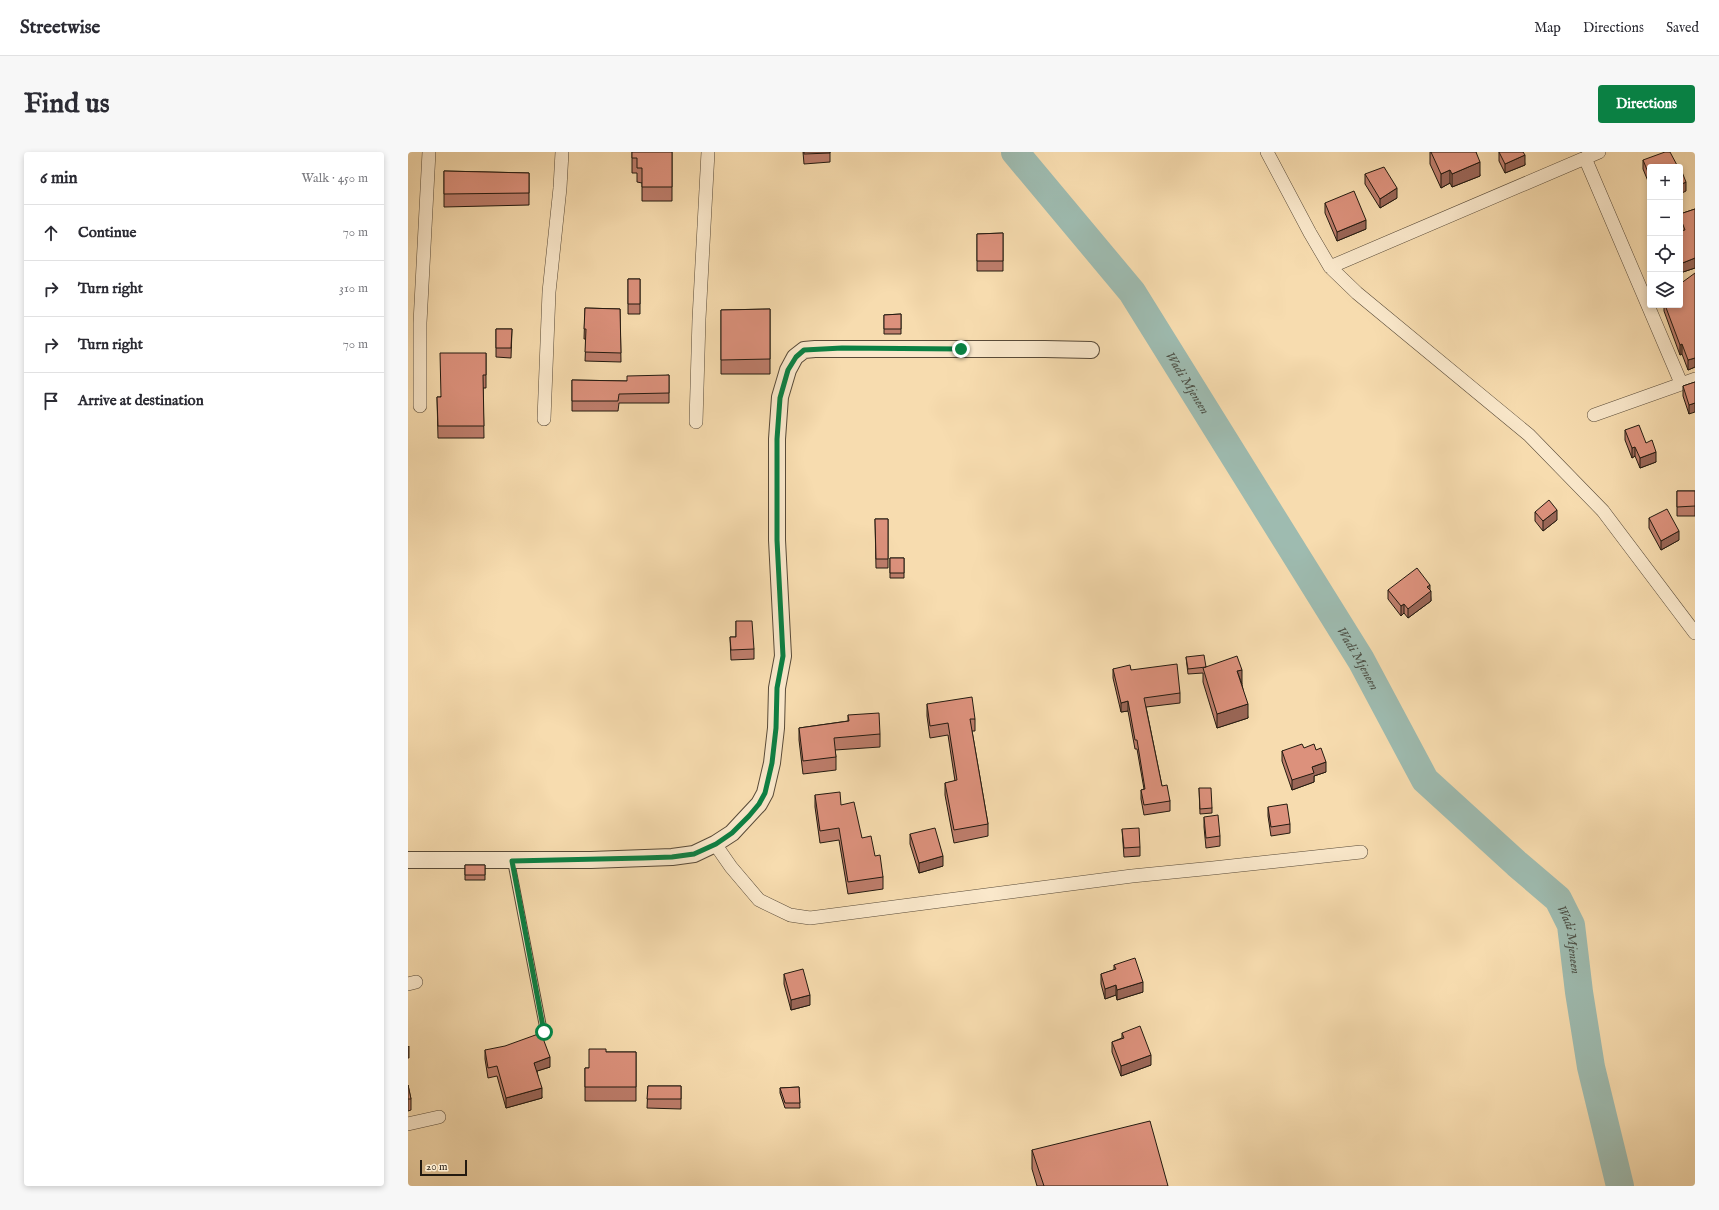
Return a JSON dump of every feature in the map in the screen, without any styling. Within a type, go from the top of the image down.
[{"type":"street","points":[[420,406],[420,323],[429,152]]},
{"type":"street","points":[[544,419],[549,292],[560,188],[562,152]]},
{"type":"street","points":[[696,422],[699,319],[708,152]]},
{"type":"street","points":[[1267,152],[1310,233],[1330,267],[1357,293],[1529,435],[1603,511],[1695,634]]},
{"type":"street","points":[[1330,267],[1599,152]]},
{"type":"street","points":[[1585,158],[1681,383]]},
{"type":"street","points":[[408,860],[512,861],[672,857],[694,854],[716,844],[732,833],[759,804],[765,793],[772,763],[776,728],[777,688],[783,656],[777,540],[777,439],[783,384],[788,370],[796,357],[804,350],[815,349],[1091,350]]},
{"type":"street","points":[[1594,415],[1695,379]]},
{"type":"street","points":[[716,844],[731,867],[759,900],[790,915],[810,918],[1132,876],[1361,852]]},
{"type":"street","points":[[408,1124],[440,1117]]},
{"type":"lane","points":[[512,861],[544,1032]]},
{"type":"building","points":[[632,152],[672,152],[672,187],[642,187],[642,168],[637,168],[637,158],[632,158]]},
{"type":"building","points":[[804,152],[830,152],[830,153],[804,154]]},
{"type":"building","points":[[1431,152],[1476,152],[1480,162],[1452,174],[1450,170],[1441,174]]},
{"type":"building","points":[[1499,152],[1523,152],[1525,155],[1505,164]]},
{"type":"building","points":[[1665,152],[1670,152],[1676,164],[1647,164],[1647,170],[1643,160]]},
{"type":"building","points":[[1384,167],[1397,188],[1380,199],[1365,174]]},
{"type":"building","points":[[444,171],[529,173],[529,193],[444,194]]},
{"type":"building","points":[[1683,174],[1686,182],[1683,184]]},
{"type":"building","points":[[1354,191],[1366,220],[1337,232],[1325,203]]},
{"type":"building","points":[[1695,209],[1695,258],[1683,263],[1683,230],[1685,230],[1683,225],[1683,213]]},
{"type":"building","points":[[1003,233],[1003,261],[977,261],[977,234]]},
{"type":"building","points":[[1695,273],[1695,358],[1688,360],[1682,344],[1680,345],[1666,308],[1683,308],[1683,282]]},
{"type":"building","points":[[628,279],[640,279],[640,304],[628,304]]},
{"type":"building","points":[[585,308],[620,309],[621,353],[585,352]]},
{"type":"building","points":[[770,309],[770,359],[721,360],[721,310]]},
{"type":"building","points":[[901,314],[901,329],[884,329],[884,315]]},
{"type":"building","points":[[496,329],[512,329],[511,348],[496,348]]},
{"type":"building","points":[[440,353],[486,353],[486,375],[483,375],[484,426],[438,426],[437,397],[441,397]]},
{"type":"building","points":[[669,375],[669,393],[619,394],[618,401],[572,401],[572,380],[627,381],[627,376]]},
{"type":"building","points":[[1695,382],[1695,403],[1689,405],[1683,386]]},
{"type":"building","points":[[1639,425],[1646,443],[1652,440],[1656,452],[1640,458],[1635,447],[1632,448],[1625,430]]},
{"type":"building","points":[[1677,491],[1695,491],[1695,506],[1677,507]]},
{"type":"building","points":[[1549,500],[1557,510],[1543,521],[1535,512]]},
{"type":"building","points":[[1667,509],[1679,531],[1661,541],[1649,518]]},
{"type":"building","points":[[875,519],[888,519],[888,559],[876,559]]},
{"type":"building","points":[[890,558],[904,558],[904,573],[890,573]]},
{"type":"building","points":[[1417,568],[1430,585],[1427,587],[1431,591],[1408,609],[1404,604],[1401,606],[1388,590]]},
{"type":"building","points":[[736,621],[752,621],[754,649],[731,650],[730,637],[736,637]]},
{"type":"building","points":[[1204,655],[1206,667],[1188,669],[1186,657]]},
{"type":"building","points":[[1237,656],[1242,670],[1237,671],[1248,704],[1217,714],[1203,668]]},
{"type":"building","points":[[1177,664],[1180,693],[1144,698],[1162,786],[1167,785],[1170,801],[1144,805],[1141,790],[1145,789],[1137,740],[1135,740],[1128,701],[1121,703],[1113,669],[1130,665],[1131,670]]},
{"type":"building","points":[[972,697],[975,719],[970,719],[988,824],[954,830],[945,783],[957,780],[948,723],[930,726],[927,704]]},
{"type":"building","points":[[879,713],[880,734],[834,738],[836,757],[803,761],[799,728],[849,721],[848,715]]},
{"type":"building","points":[[1302,744],[1304,748],[1314,744],[1316,750],[1321,748],[1326,762],[1312,767],[1314,773],[1292,780],[1282,751]]},
{"type":"building","points":[[1199,788],[1211,788],[1212,808],[1200,809]]},
{"type":"building","points":[[840,792],[841,805],[854,802],[862,838],[871,836],[875,856],[880,855],[883,877],[848,882],[839,828],[820,831],[815,795]]},
{"type":"building","points":[[1287,804],[1290,824],[1271,827],[1268,807]]},
{"type":"building","points":[[1218,815],[1220,836],[1206,838],[1204,817]]},
{"type":"building","points":[[935,828],[943,856],[919,863],[910,834]]},
{"type":"building","points":[[1139,828],[1140,847],[1124,848],[1122,829]]},
{"type":"building","points":[[465,865],[485,865],[485,875],[465,875]]},
{"type":"building","points":[[1135,958],[1143,982],[1117,990],[1116,985],[1105,989],[1101,974],[1116,969],[1114,965]]},
{"type":"building","points":[[803,969],[810,995],[791,1000],[784,974]]},
{"type":"building","points":[[1140,1026],[1151,1055],[1121,1066],[1112,1042],[1124,1038],[1122,1033]]},
{"type":"building","points":[[541,1033],[550,1057],[534,1063],[542,1088],[506,1098],[497,1066],[488,1068],[485,1050],[505,1046]]},
{"type":"building","points":[[589,1049],[606,1049],[606,1052],[636,1052],[636,1087],[585,1087],[585,1068],[589,1068]]},
{"type":"building","points":[[408,1085],[411,1099],[408,1099]]},
{"type":"building","points":[[648,1086],[681,1086],[681,1099],[647,1099]]},
{"type":"building","points":[[799,1087],[800,1103],[785,1103],[780,1088]]},
{"type":"building","points":[[1150,1121],[1168,1186],[1044,1186],[1032,1150]]},
{"type":"waterway","name":"Wadi Mjeneen","points":[[1015,152],[1132,292],[1361,660],[1425,780],[1517,864],[1558,899],[1571,925],[1579,992],[1591,1067],[1620,1186]]},
{"type":"route","points":[[544,1032],[512,861],[672,857],[694,854],[716,844],[732,833],[759,804],[765,793],[772,763],[776,728],[777,688],[783,656],[777,540],[777,439],[780,398],[788,370],[796,357],[804,350],[842,348],[961,349]]}]
